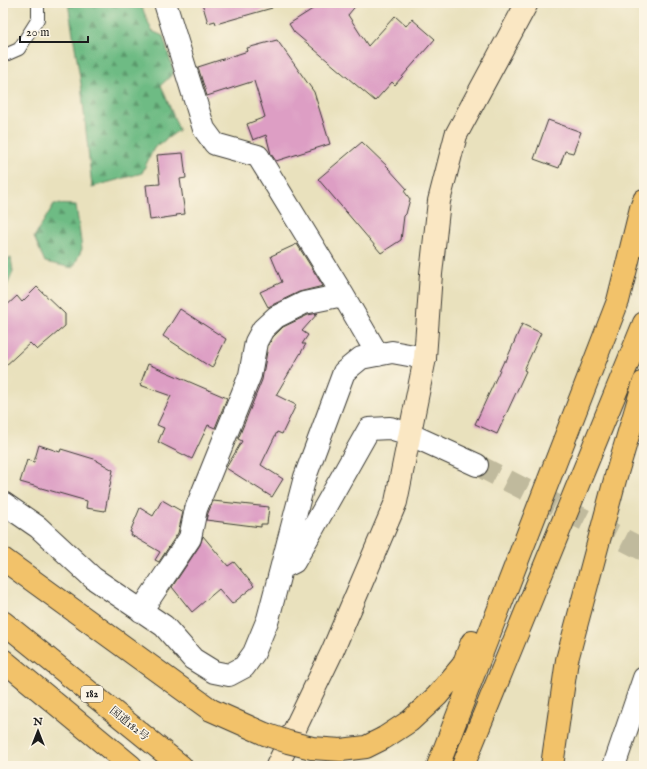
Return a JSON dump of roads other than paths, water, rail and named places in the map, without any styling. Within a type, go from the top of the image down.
[{"type":"highway","points":[[3,559],[211,710],[265,734],[312,748],[341,750],[366,747],[384,738],[410,720],[437,696],[463,665],[603,298],[642,204]]},
{"type":"highway","points":[[438,766],[618,301],[642,204]]},
{"type":"highway","points":[[463,766],[644,323]]},
{"type":"highway","points":[[552,766],[567,660],[616,476],[644,382]]},
{"type":"highway","name":"国道182号","points":[[3,622],[181,766]]},
{"type":"highway","points":[[3,660],[131,766]]},
{"type":"street","points":[[165,3],[204,129],[215,144],[258,156],[378,355]]},
{"type":"street","points":[[278,766],[332,652],[396,502],[425,358],[431,274],[439,201],[456,135],[527,3]]},
{"type":"street","points":[[141,611],[190,538],[196,509],[250,374],[256,342],[264,329],[276,317],[304,303],[343,295]]},
{"type":"street","points":[[3,503],[38,527],[93,578],[164,626],[193,659],[214,672],[230,674],[244,667],[254,653],[268,619],[305,477],[344,372],[361,358],[392,352],[425,358]]},
{"type":"street","points":[[282,568],[294,562],[369,429],[390,428],[409,434],[477,465]]},
{"type":"street","points":[[614,766],[644,678]]},
{"type":"lane","points":[[3,56],[19,49],[38,20],[38,3]]},
{"type":"tunnel","points":[[477,465],[644,550]]}]
